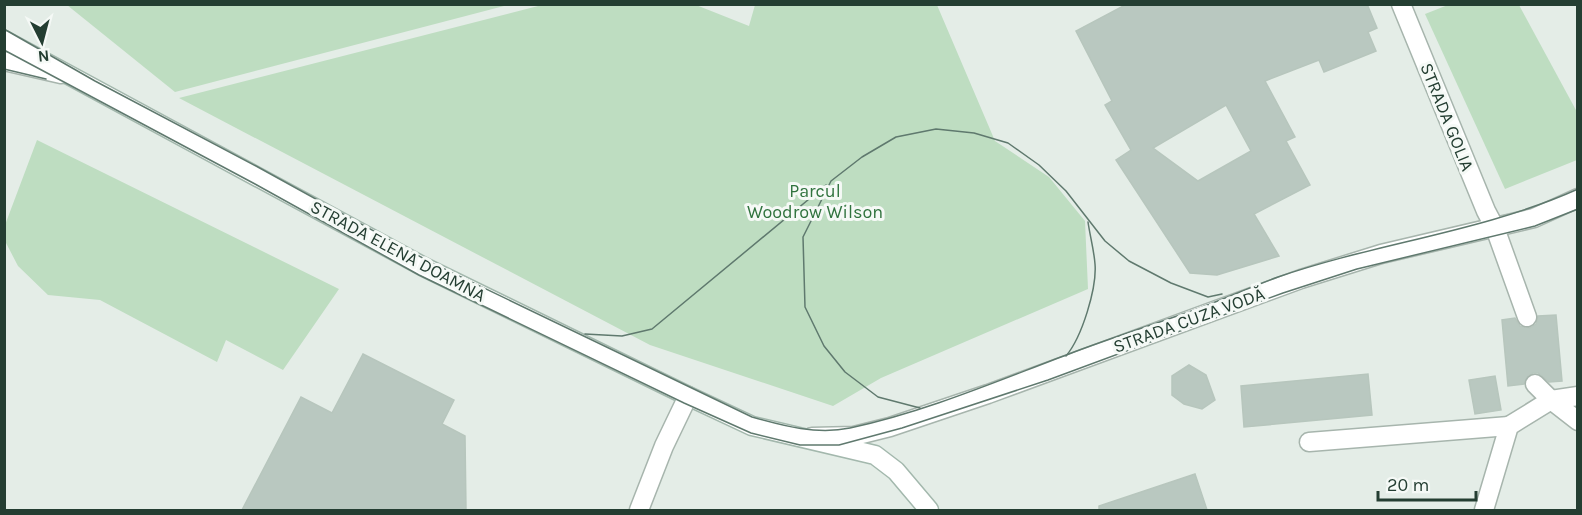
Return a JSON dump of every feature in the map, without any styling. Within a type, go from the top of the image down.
[{"type":"street","name":"STRADA GOLIA","points":[[1401,4],[1495,228],[1527,317]]},
{"type":"street","name":"STRADA ELENA DOAMNA","points":[[4,40],[424,267],[688,396],[752,426],[875,455],[896,471],[929,510]]},
{"type":"street","points":[[4,61],[72,77]]},
{"type":"street","name":"STRADA CUZA VODĂ","points":[[802,438],[854,436],[890,427],[988,394],[1301,279],[1381,254],[1534,218],[1578,198]]},
{"type":"street","points":[[1535,384],[1578,421]]},
{"type":"street","points":[[639,510],[664,446],[688,396]]},
{"type":"street","points":[[1309,442],[1509,426],[1551,400],[1578,396]]},
{"type":"street","points":[[1484,510],[1509,426]]},
{"type":"green space","points":[[501,4],[504,6],[175,92],[67,5]]},
{"type":"green space","name":"Parcul Woodrow Wilson","points":[[542,5],[696,5],[749,26],[755,5],[937,5],[995,141],[1049,177],[1085,221],[1088,289],[881,378],[833,406],[650,345],[179,98]]},
{"type":"green space","points":[[1448,5],[1519,5],[1577,112],[1577,160],[1505,189],[1425,14]]},
{"type":"green space","points":[[37,140],[339,289],[283,370],[226,340],[217,362],[100,300],[48,295],[18,266],[5,241],[5,225]]},
{"type":"building","points":[[1127,4],[1367,4],[1377,28],[1368,32],[1376,51],[1324,72],[1319,60],[1265,81],[1295,137],[1286,141],[1310,185],[1254,214],[1279,256],[1217,275],[1190,273],[1116,160],[1131,150],[1105,105],[1112,101],[1076,31]],"holes":[[[1226,105],[1251,151],[1198,181],[1153,148]]]},
{"type":"building","points":[[1556,315],[1562,381],[1549,382],[1538,373],[1533,373],[1527,377],[1524,384],[1508,386],[1502,320],[1515,318],[1520,326],[1530,328],[1536,324],[1538,316]]},
{"type":"building","points":[[363,354],[454,400],[442,424],[465,436],[466,510],[242,510],[301,397],[332,413]]},
{"type":"building","points":[[1189,365],[1206,375],[1215,400],[1202,409],[1184,404],[1172,395],[1172,376]]},
{"type":"building","points":[[1368,374],[1372,415],[1244,427],[1241,386]]},
{"type":"building","points":[[1495,376],[1501,410],[1475,414],[1469,380]]},
{"type":"building","points":[[1195,474],[1207,510],[1099,510],[1099,506]]},
{"type":"tram line","points":[[4,29],[95,81],[430,262],[752,417],[813,430],[850,428],[906,413],[1197,309],[1278,277],[1315,265],[1467,227],[1542,204],[1578,189]]},
{"type":"tram line","points":[[4,50],[255,184],[419,275],[751,433],[800,445],[839,445],[902,428],[1048,380],[1283,293],[1357,269],[1535,226],[1578,209]]},
{"type":"tram line","points":[[4,69],[46,79]]},
{"type":"tram line","points":[[920,408],[878,397],[845,372],[824,346],[805,307],[803,237],[831,181],[862,157],[896,137],[936,129],[974,133],[1008,143],[1039,165],[1066,191],[1105,241],[1129,261],[1171,283],[1208,297],[1222,294]]},
{"type":"tram line","points":[[585,334],[622,336],[652,329],[826,185]]},
{"type":"tram line","points":[[1066,356],[1083,325],[1094,286],[1095,264],[1088,222]]}]
